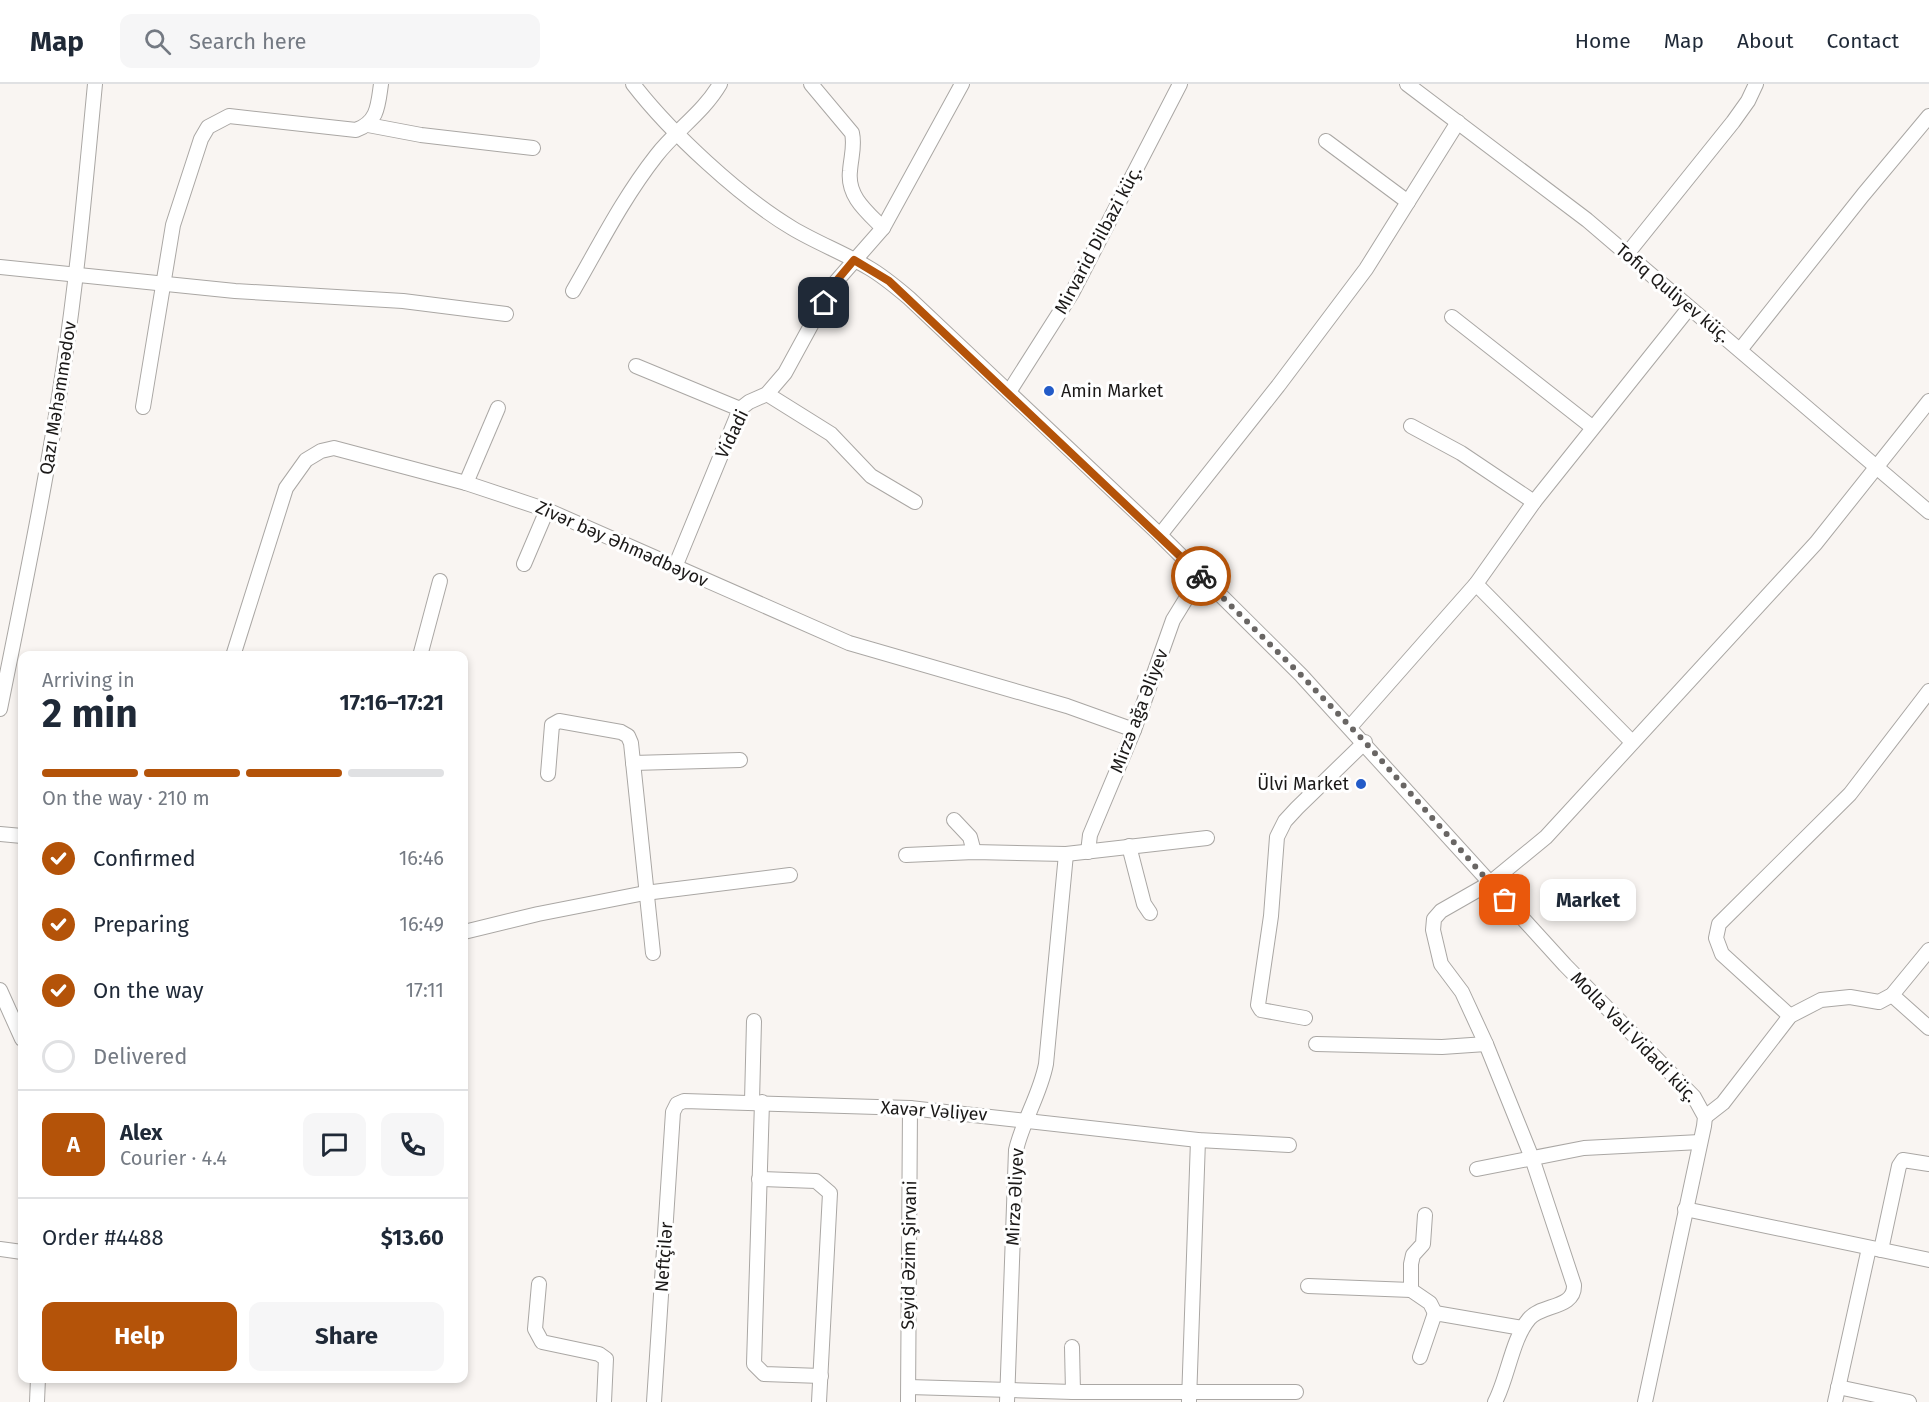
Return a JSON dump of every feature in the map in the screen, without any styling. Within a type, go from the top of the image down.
[{"type":"street","name":"Qazı Məhəmmədov","points":[[0,709],[37,526],[76,273],[94,84]]},
{"type":"street","points":[[368,125],[378,108],[381,84]]},
{"type":"street","name":"Molla Vəli Vidadi küç.","points":[[633,84],[679,134],[733,185],[765,211],[793,229],[854,260],[909,298],[1160,535],[1365,742],[1490,883],[1694,1097],[1705,1117],[1645,1402]]},
{"type":"street","points":[[573,291],[622,206],[655,158],[708,104],[720,84]]},
{"type":"street","name":"Vidadi","points":[[675,567],[740,409],[767,394],[785,373],[833,285],[882,228],[962,84]]},
{"type":"street","name":"Mirvarid Dilbazi küç.","points":[[1009,392],[1072,293],[1180,84]]},
{"type":"street","points":[[1627,254],[1733,122],[1748,101],[1756,84]]},
{"type":"street","name":"Tofiq Quliyev küç.","points":[[1410,85],[1627,254],[1929,512]]},
{"type":"street","points":[[819,86],[852,133],[854,143],[849,174],[856,201],[882,228]]},
{"type":"street","points":[[143,407],[173,225],[182,190],[201,139],[208,127],[229,116],[356,130],[368,125],[421,135],[533,148]]},
{"type":"street","points":[[1740,350],[1929,116]]},
{"type":"street","points":[[1160,535],[1278,386],[1352,287],[1458,122]]},
{"type":"street","points":[[1326,141],[1408,202]]},
{"type":"street","points":[[0,267],[236,291],[403,301],[506,314]]},
{"type":"street","points":[[1350,727],[1476,584],[1534,502],[1689,308]]},
{"type":"street","points":[[1452,317],[1592,427]]},
{"type":"street","points":[[636,366],[740,409]]},
{"type":"street","points":[[767,394],[831,434],[872,476],[915,502]]},
{"type":"street","points":[[1495,1402],[1522,1328],[1530,1317],[1569,1300],[1574,1292],[1532,1158],[1486,1044],[1462,992],[1441,964],[1433,930],[1434,918],[1441,911],[1490,883],[1546,837],[1816,543],[1929,400]]},
{"type":"street","points":[[466,483],[498,408]]},
{"type":"street","points":[[1411,426],[1461,453],[1534,502]]},
{"type":"street","name":"Zivər bəy Əhmədbəyov","points":[[235,651],[286,488],[293,474],[306,460],[321,451],[334,448],[466,483],[547,510],[849,643],[1067,706],[1134,730]]},
{"type":"street","points":[[524,564],[547,510]]},
{"type":"street","name":"Mirzə ağa Əliyev","points":[[1088,852],[1090,835],[1134,730],[1173,620],[1200,576]]},
{"type":"street","points":[[421,651],[440,581]]},
{"type":"street","points":[[1476,584],[1632,742]]},
{"type":"street","points":[[1790,1016],[1722,954],[1716,938],[1719,924],[1850,794],[1929,691]]},
{"type":"street","points":[[548,774],[552,725],[559,722],[621,732],[628,736],[632,743],[645,893],[653,953]]},
{"type":"street","points":[[1305,1018],[1261,1010],[1258,1005],[1271,916],[1277,837],[1285,821],[1296,808],[1365,742]]},
{"type":"street","points":[[633,763],[740,760]]},
{"type":"street","points":[[954,820],[970,837],[974,852]]},
{"type":"street","points":[[0,834],[18,836]]},
{"type":"street","points":[[906,855],[974,852],[1066,854],[1207,838]]},
{"type":"street","points":[[1129,846],[1144,904],[1150,914]]},
{"type":"street","name":"Mirzə Əliyev","points":[[1007,1395],[1016,1150],[1042,1082],[1052,1022],[1066,854]]},
{"type":"street","points":[[468,931],[538,914],[645,893],[790,875]]},
{"type":"street","points":[[1705,1117],[1723,1102],[1790,1016],[1821,1000],[1850,998],[1879,1002],[1892,995],[1929,950]]},
{"type":"street","points":[[0,990],[18,1030]]},
{"type":"street","points":[[1892,995],[1929,1028]]},
{"type":"street","points":[[754,1021],[759,1179],[754,1364],[764,1374],[821,1376]]},
{"type":"street","points":[[1316,1044],[1442,1047],[1486,1044]]},
{"type":"street","name":"Xavər Vəliyev","points":[[673,1112],[677,1104],[684,1101],[910,1108],[1198,1140],[1289,1145]]},
{"type":"street","name":"Seyid Əzim Şirvani","points":[[908,1402],[910,1108]]},
{"type":"street","name":"Neftçilər","points":[[654,1402],[673,1112]]},
{"type":"street","points":[[1190,1397],[1198,1140]]},
{"type":"street","points":[[1477,1169],[1584,1148],[1700,1142]]},
{"type":"street","points":[[1835,1402],[1899,1166],[1903,1160],[1929,1164]]},
{"type":"street","points":[[759,1179],[816,1181],[830,1193],[819,1402]]},
{"type":"street","points":[[1685,1209],[1929,1260]]},
{"type":"street","points":[[1411,1290],[1411,1264],[1413,1255],[1423,1244],[1425,1215]]},
{"type":"street","points":[[0,1249],[18,1251]]},
{"type":"street","points":[[539,1284],[535,1329],[537,1335],[542,1342],[599,1354],[606,1359],[604,1402]]},
{"type":"street","points":[[1308,1286],[1411,1290],[1430,1303],[1435,1313],[1420,1357]]},
{"type":"street","points":[[1435,1313],[1522,1328]]},
{"type":"street","points":[[1072,1347],[1081,1395]]},
{"type":"street","points":[[37,1402],[38,1383]]},
{"type":"street","points":[[909,1387],[1007,1395],[1190,1397],[1296,1392]]},
{"type":"street","points":[[1838,1387],[1909,1402]]},
{"type":"way so far","points":[[1201,576],[1365,742],[1505,900]]},
{"type":"place","name":"Amin Market","points":[[1049,391]]},
{"type":"place","name":"Ülvi Market","points":[[1361,784]]},
{"type":"place","name":"Market","points":[[1505,900]]},
{"type":"route","points":[[824,303],[833,285],[854,260],[889,281],[1201,576]]}]
